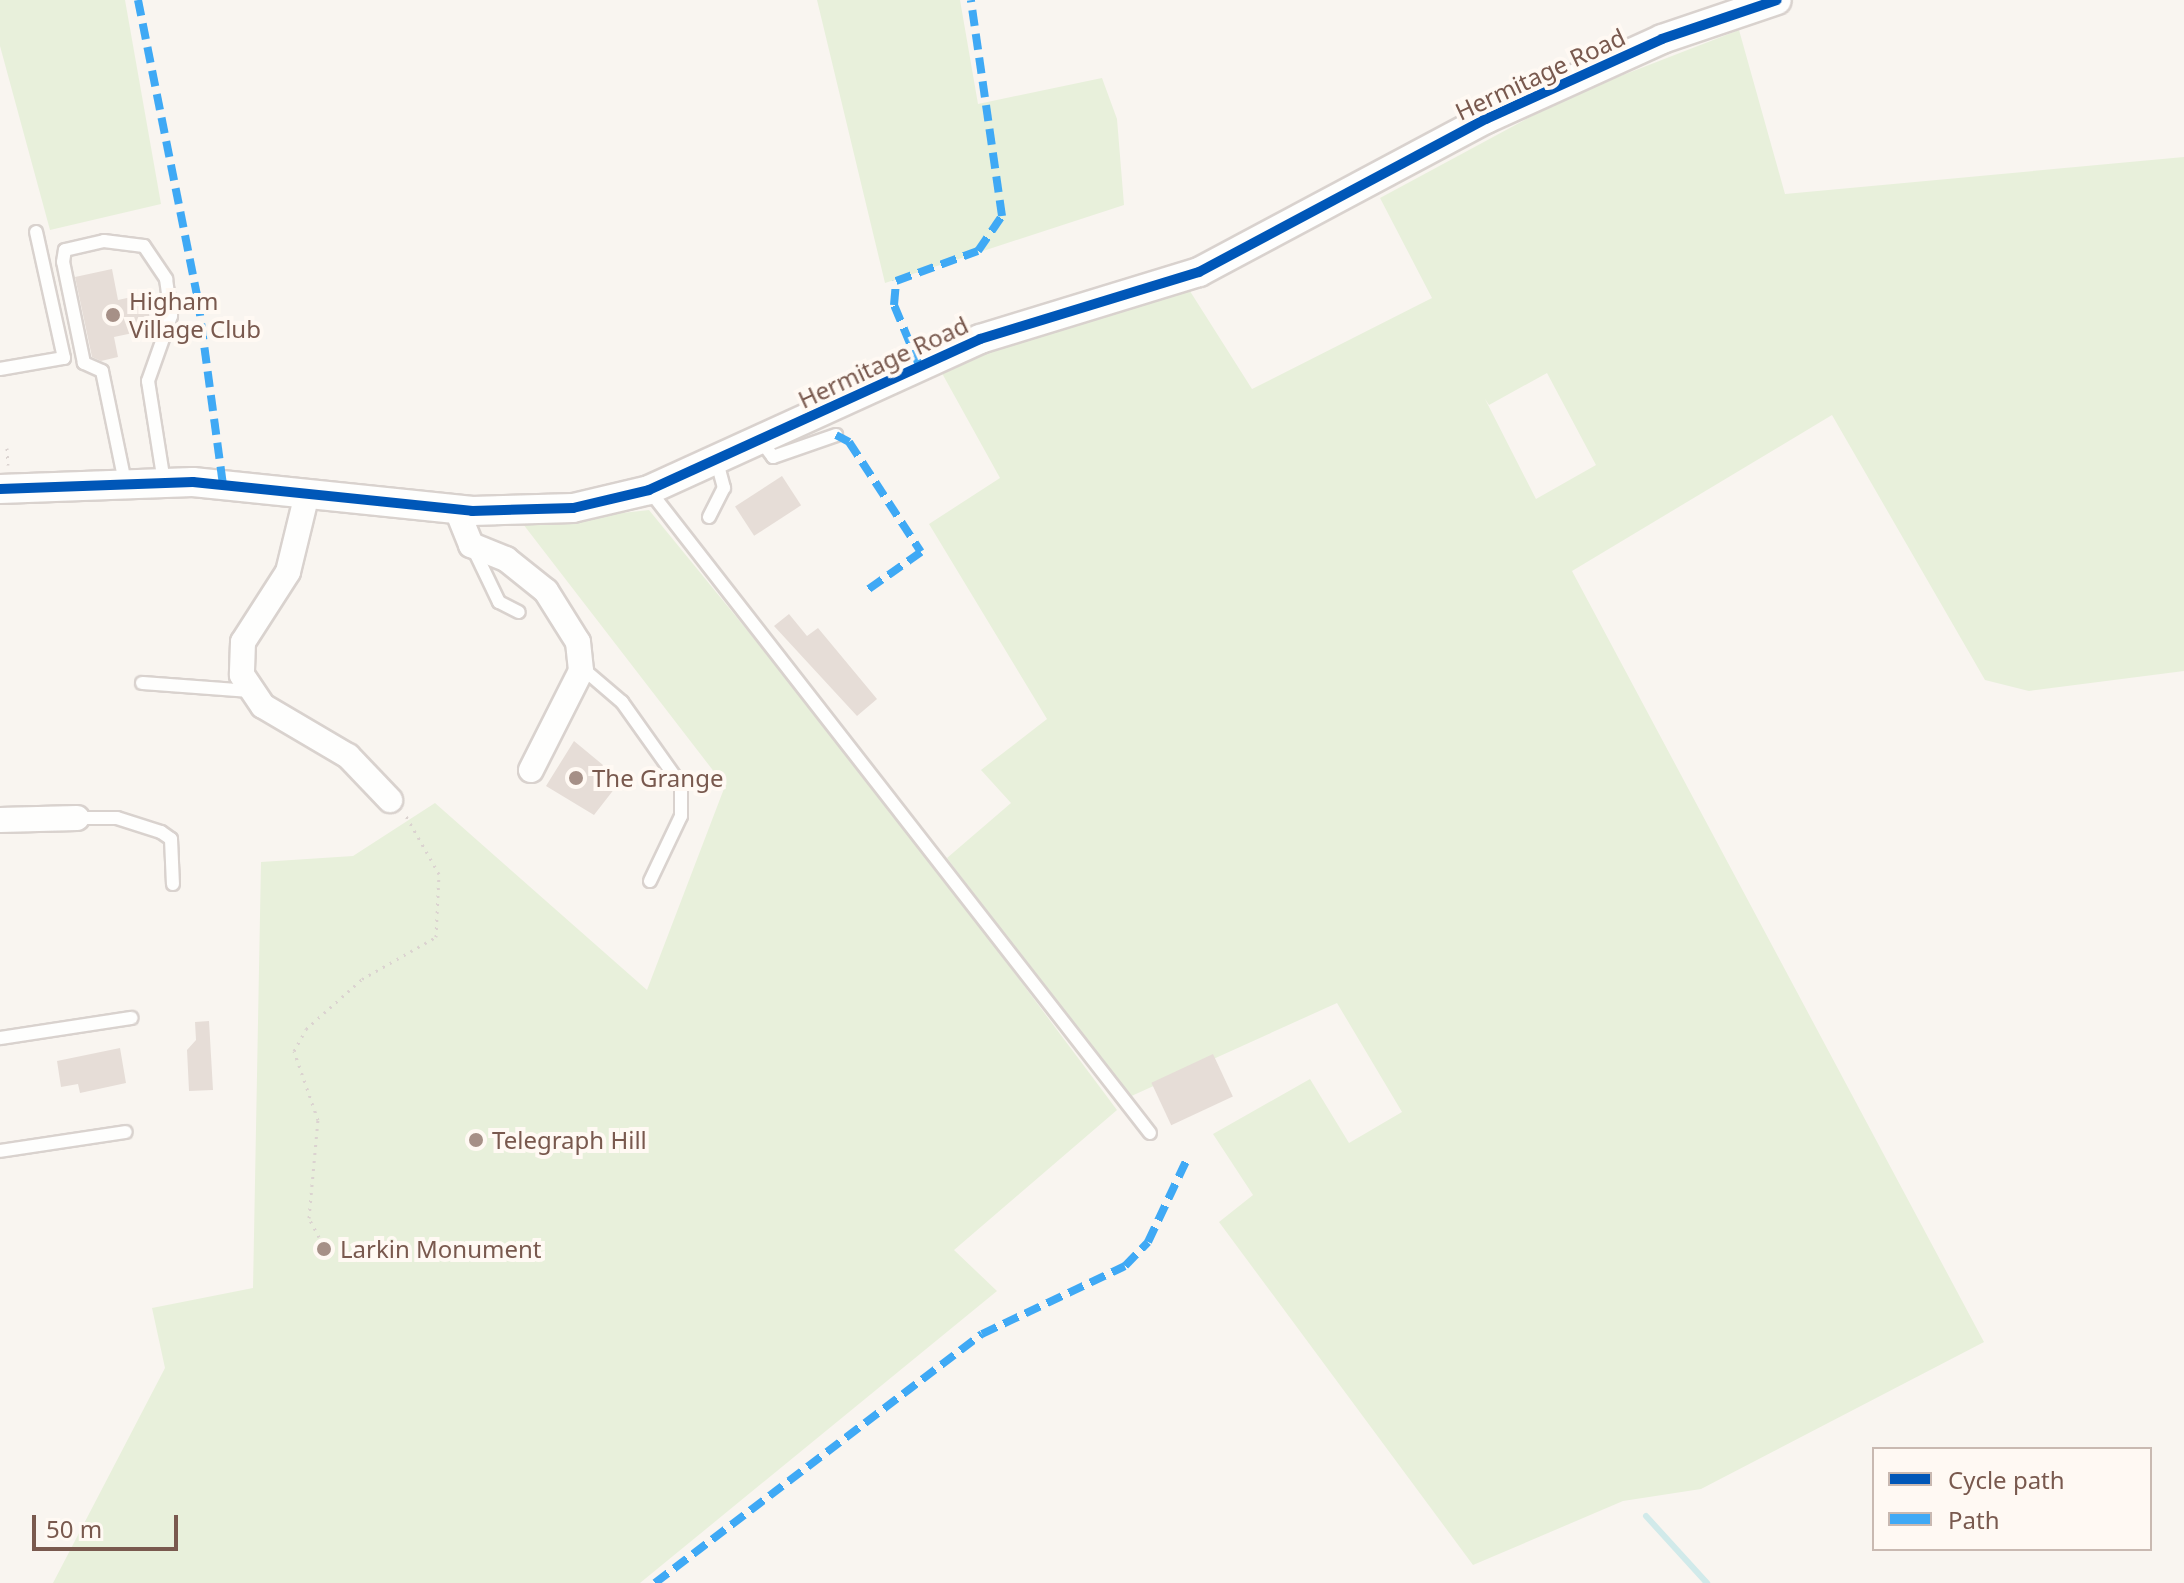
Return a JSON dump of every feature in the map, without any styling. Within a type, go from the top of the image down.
[{"type":"street","name":"Hermitage Road","points":[[0,489],[164,482],[457,510],[573,508],[649,490],[980,339],[1199,272],[1486,119],[1662,39],[1777,0]]},
{"type":"street","points":[[307,494],[288,572],[243,642],[242,675],[251,691],[268,709],[348,756],[390,800]]},
{"type":"street","points":[[457,510],[471,545],[506,559],[564,611],[581,667],[531,770]]},
{"type":"street","points":[[0,820],[77,818]]},
{"type":"lane","points":[[0,369],[64,358],[36,232]]},
{"type":"lane","points":[[125,482],[102,371],[84,363],[63,262],[65,250],[104,241],[144,246],[166,279],[171,316],[148,381],[164,482]]},
{"type":"lane","points":[[761,441],[773,457],[836,435]]},
{"type":"lane","points":[[709,517],[724,488],[717,461]]},
{"type":"lane","points":[[649,490],[1150,1133]]},
{"type":"lane","points":[[471,545],[499,602],[519,612]]},
{"type":"lane","points":[[581,667],[622,702],[681,785],[681,816],[650,881]]},
{"type":"lane","points":[[142,683],[251,691]]},
{"type":"lane","points":[[77,818],[117,818],[161,832],[171,839],[173,884]]},
{"type":"lane","points":[[0,1038],[131,1018]]},
{"type":"lane","points":[[0,1151],[126,1132]]},
{"type":"path","points":[[319,1237],[309,1218],[318,1120],[294,1051],[306,1029],[362,979],[436,937],[439,874],[390,800]]},
{"type":"green space","points":[[0,0],[125,0],[161,204],[50,230],[0,46]]},
{"type":"green space","points":[[817,0],[960,0],[978,104],[1102,78],[1117,119],[1124,205],[885,283]]},
{"type":"green space","points":[[1739,30],[1785,194],[2184,157],[2184,671],[2029,691],[1985,680],[1832,415],[1572,571],[1984,1342],[1701,1489],[1623,1501],[1473,1565],[1219,1222],[1253,1195],[1213,1134],[1310,1079],[1349,1143],[1402,1112],[1337,1003],[1127,1098],[947,858],[1011,803],[981,770],[1047,719],[929,524],[1000,478],[938,366],[1188,288],[1252,389],[1432,298],[1380,198],[1569,96]],"holes":[[[1547,373],[1596,465],[1536,499],[1485,399],[1489,405]]]},
{"type":"green space","points":[[649,510],[876,788],[1117,1110],[954,1250],[997,1291],[640,1583],[53,1583],[165,1368],[152,1308],[253,1288],[261,862],[353,856],[435,803],[647,990],[725,786],[523,524]]},
{"type":"building","name":"Higham Village Club","points":[[112,269],[118,300],[145,294],[152,329],[114,337],[118,357],[101,361],[92,357],[75,277]]},
{"type":"building","points":[[782,476],[801,505],[754,536],[735,506]]},
{"type":"building","points":[[789,614],[807,636],[818,628],[877,699],[857,716],[774,626]]},
{"type":"building","name":"The Grange","points":[[574,741],[603,765],[597,773],[615,788],[594,815],[546,786]]},
{"type":"building","points":[[209,1021],[213,1090],[189,1091],[187,1050],[196,1040],[195,1022]]},
{"type":"building","points":[[120,1048],[126,1083],[80,1093],[78,1084],[61,1087],[57,1061]]},
{"type":"building","points":[[1213,1054],[1233,1097],[1171,1125],[1151,1083]]},
{"type":"waterway","points":[[1646,1516],[1707,1583]]},
{"type":"marked path","points":[[138,0],[198,300],[223,485]]},
{"type":"marked path","points":[[919,365],[894,305],[896,281],[978,251],[1002,216],[971,0]]},
{"type":"marked path","points":[[836,435],[849,442],[921,552],[863,593]]},
{"type":"marked path","points":[[655,1583],[982,1334],[1125,1266],[1148,1242],[1188,1157]]},
{"type":"cycle path","points":[[0,489],[193,482],[472,511],[573,508],[649,490],[980,339],[1199,272],[1486,119],[1662,39],[1777,0]]},
{"type":"place","name":"Higham Village Club","points":[[113,315]]},
{"type":"place","name":"The Grange","points":[[576,778]]},
{"type":"place","name":"Telegraph Hill","points":[[476,1140]]},
{"type":"place","name":"Larkin Monument","points":[[324,1249]]}]
